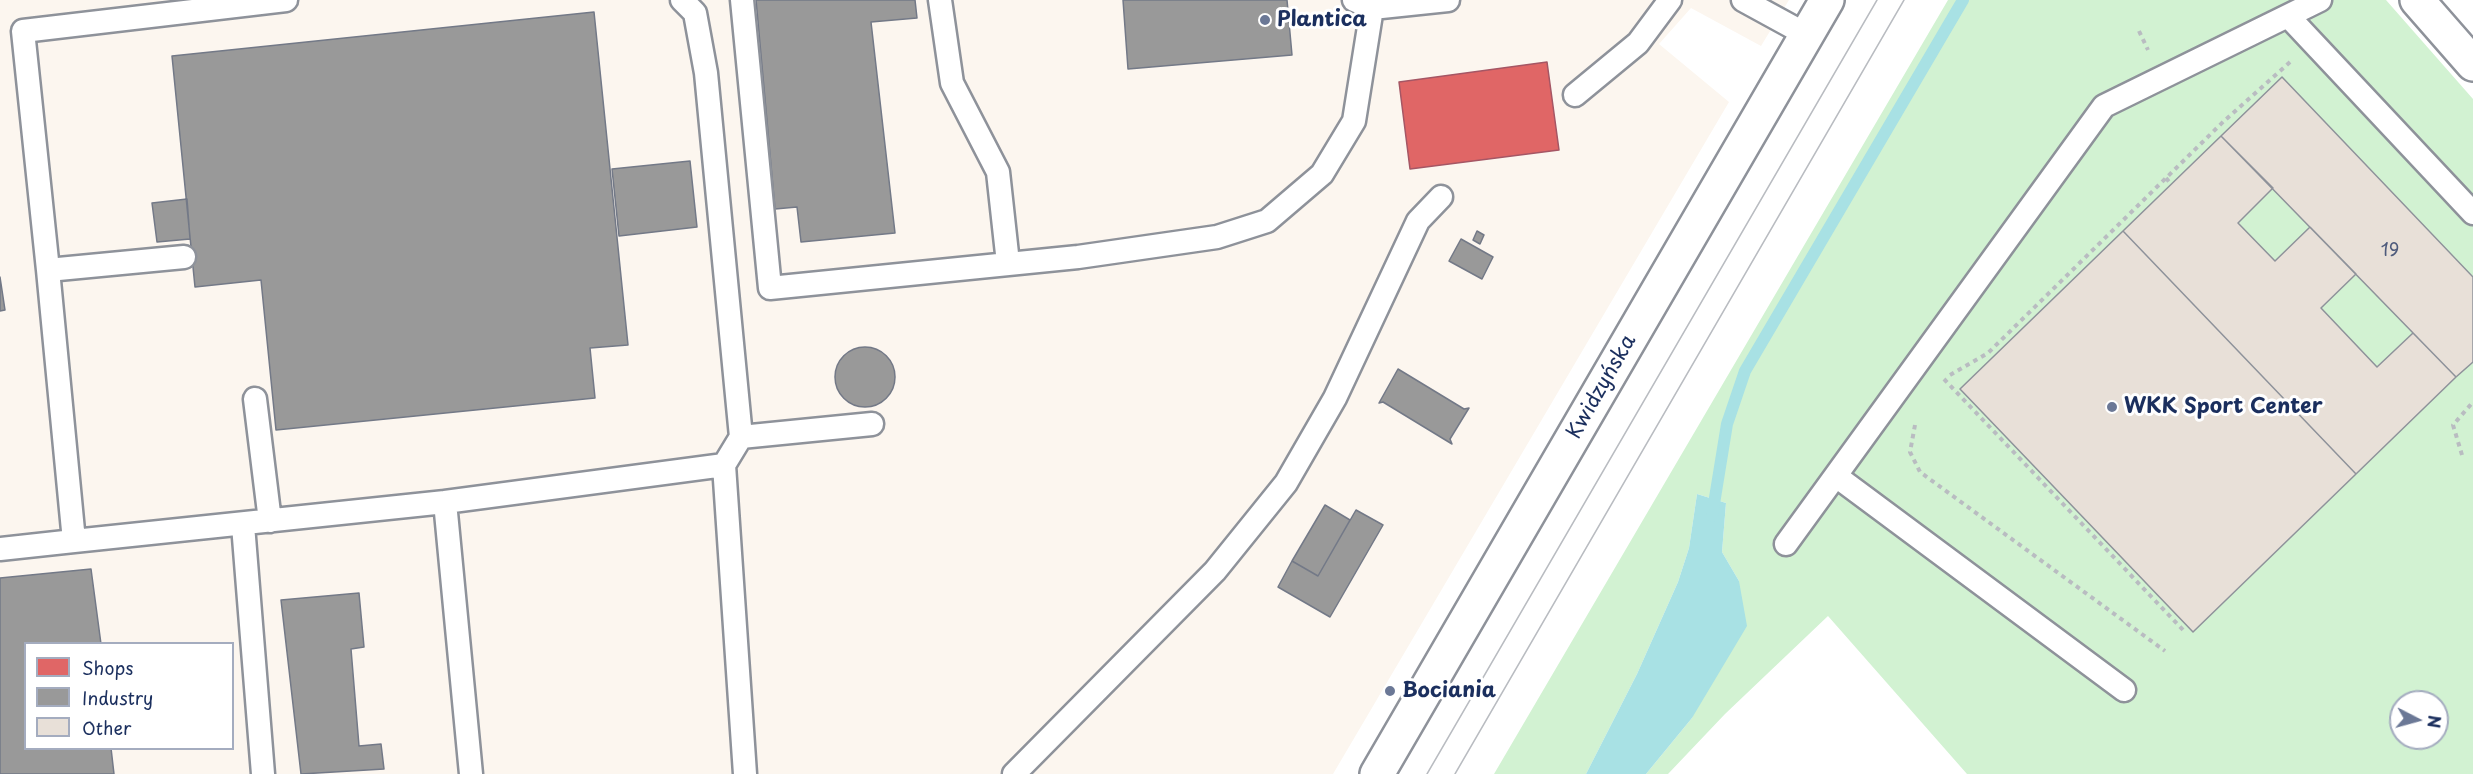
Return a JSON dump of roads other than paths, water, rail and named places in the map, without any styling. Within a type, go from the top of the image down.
[{"type":"street","name":"Kwidzyńska","points":[[1377,774],[1827,0]]},
{"type":"street","points":[[2417,0],[2473,64]]},
{"type":"lane","points":[[74,541],[23,31],[285,0]]},
{"type":"lane","points":[[682,0],[695,13],[706,73],[741,437],[724,465],[745,774]]},
{"type":"lane","points":[[741,0],[770,288],[1078,257],[1217,237],[1267,221],[1322,174],[1354,121],[1363,4],[1448,0]]},
{"type":"lane","points":[[940,0],[952,83],[998,172],[1008,263]]},
{"type":"lane","points":[[1575,95],[1638,43],[1670,0]]},
{"type":"lane","points":[[1743,0],[1807,35]]},
{"type":"lane","points":[[1786,544],[2104,106],[2320,0]]},
{"type":"lane","points":[[2288,16],[2473,213]]},
{"type":"lane","points":[[1014,774],[1215,572],[1286,483],[1335,398],[1418,221],[1441,196]]},
{"type":"lane","points":[[48,270],[184,257]]},
{"type":"lane","points":[[255,399],[270,521]]},
{"type":"lane","points":[[741,437],[872,424]]},
{"type":"lane","points":[[0,549],[445,502],[724,465]]},
{"type":"lane","points":[[1836,476],[2124,690]]},
{"type":"lane","points":[[445,502],[471,774]]},
{"type":"lane","points":[[243,525],[263,774]]},
{"type":"water","points":[[1697,494],[1726,503],[1722,552],[1739,581],[1747,626],[1692,718],[1646,774],[1586,774],[1637,674],[1678,582],[1689,548]]},
{"type":"waterway","points":[[1712,516],[1727,424],[1745,371],[1963,0]]},
{"type":"tram line","points":[[1427,774],[1877,0]]},
{"type":"tram line","points":[[1455,774],[1904,0]]},
{"type":"place","name":"Plantica","points":[[1265,20]]},
{"type":"place","name":"WKK Sport Center","points":[[2112,407]]},
{"type":"place","name":"Bociania","points":[[1390,691]]}]
